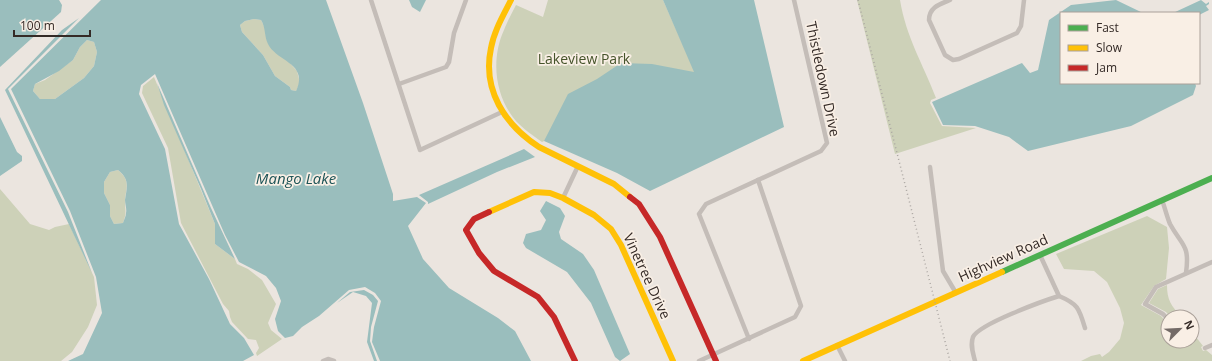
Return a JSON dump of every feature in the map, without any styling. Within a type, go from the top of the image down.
[{"type":"street","points":[[371,0],[420,150],[502,112]]},
{"type":"street","points":[[399,84],[446,67],[449,62],[454,33],[466,0]]},
{"type":"street","points":[[511,0],[494,37],[491,52],[491,82],[495,97],[502,112],[515,129],[539,148],[614,184],[639,204],[660,237],[715,358]]},
{"type":"street","name":"Thistledown Drive","points":[[749,339],[699,214],[706,204],[821,151],[827,143],[794,0]]},
{"type":"street","points":[[950,0],[934,7],[930,11],[929,20],[944,55],[953,60],[959,59],[1017,33],[1021,26],[1024,0]]},
{"type":"street","points":[[563,198],[578,166]]},
{"type":"street","points":[[930,167],[943,271],[956,293]]},
{"type":"street","name":"Highview Road","points":[[803,361],[1212,178]]},
{"type":"street","points":[[699,361],[715,358],[749,339],[795,317],[801,306],[758,180]]},
{"type":"street","name":"Vinetree Drive","points":[[575,361],[554,317],[538,297],[494,271],[479,253],[466,230],[474,219],[534,192],[550,193],[563,198],[594,215],[611,229],[621,244],[673,361]]},
{"type":"street","points":[[1162,200],[1170,224],[1183,241],[1186,249],[1188,260],[1186,273]]},
{"type":"street","points":[[1040,255],[1059,296],[1072,302],[1080,312],[1085,328]]},
{"type":"street","points":[[1160,312],[1145,304],[1156,287],[1212,262]]},
{"type":"street","points":[[975,361],[972,343],[973,336],[978,331],[990,324],[1041,302],[1059,296]]},
{"type":"street","points":[[838,345],[845,361]]},
{"type":"street","points":[[1205,348],[1212,345]]},
{"type":"street","points":[[322,361],[328,359],[334,361]]},
{"type":"green space","name":"Lakeview Park","points":[[548,0],[663,0],[695,72],[542,142],[524,129],[510,113],[501,94],[498,83],[496,61],[500,40],[516,5],[543,17]]},
{"type":"green space","points":[[857,0],[900,0],[906,26],[936,98],[931,100],[930,103],[942,126],[976,128],[895,154]]},
{"type":"green space","points":[[254,19],[261,20],[265,28],[266,36],[297,71],[300,83],[296,91],[291,90],[290,87],[275,76],[263,55],[242,32],[240,25],[245,21]]},
{"type":"green space","points":[[87,40],[94,42],[97,52],[94,66],[84,78],[55,99],[40,99],[33,91],[35,84],[45,80],[73,60],[80,47]]},
{"type":"green space","points":[[154,77],[215,224],[215,244],[235,259],[237,264],[248,269],[262,280],[276,304],[268,323],[271,330],[282,339],[257,356],[256,353],[259,348],[256,340],[248,339],[232,322],[229,311],[223,304],[181,223],[168,148],[142,93],[143,86]]},
{"type":"green space","points":[[118,170],[125,178],[127,188],[123,223],[114,224],[110,216],[110,205],[104,193],[104,182],[110,172]]},
{"type":"green space","points":[[0,189],[30,224],[49,230],[69,224],[94,277],[97,305],[88,327],[72,352],[61,361],[0,361]]},
{"type":"green space","points":[[1147,216],[1167,227],[1169,248],[1166,279],[1154,286],[1141,305],[1160,315],[1160,349],[1200,349],[1200,342],[1203,346],[1201,347],[1203,351],[1206,350],[1212,355],[1212,361],[1081,361],[1091,356],[1100,354],[1102,357],[1109,352],[1120,339],[1124,323],[1120,308],[1107,282],[1094,271],[1064,269],[1056,254]]},
{"type":"green space","points":[[1167,285],[1170,302],[1175,309],[1160,309],[1149,303],[1158,289]]},
{"type":"water","points":[[0,0],[59,0],[62,5],[61,12],[0,67]]},
{"type":"water","name":"Mango Lake","points":[[101,0],[326,0],[363,103],[393,194],[393,201],[417,197],[426,203],[408,226],[423,259],[449,288],[498,318],[515,331],[531,361],[380,361],[372,342],[374,327],[381,301],[375,293],[365,287],[349,290],[319,316],[302,327],[293,336],[285,338],[278,331],[275,319],[281,301],[276,288],[266,276],[239,262],[225,235],[155,74],[141,85],[139,94],[165,149],[179,224],[209,279],[230,324],[244,338],[254,355],[243,361],[68,361],[83,354],[102,313],[96,277],[70,211],[11,89]],"holes":[[[254,19],[261,20],[268,44],[272,50],[290,64],[298,74],[299,82],[296,91],[291,90],[290,87],[275,76],[263,55],[242,32],[240,25],[245,21]],[[87,40],[94,42],[97,52],[94,66],[84,78],[55,99],[40,99],[33,91],[35,84],[59,71],[73,60],[80,47]],[[118,170],[126,180],[126,211],[123,223],[114,224],[110,216],[110,205],[104,193],[104,182],[110,172]]]},
{"type":"water","points":[[409,0],[426,0],[420,12],[412,7]]},
{"type":"water","points":[[663,0],[754,0],[784,127],[650,191],[617,173],[544,141],[568,94],[597,79],[621,63],[652,64],[694,72]]},
{"type":"water","points":[[1116,0],[1141,12],[1061,12],[1071,5]]},
{"type":"water","points":[[1201,0],[1206,4],[1209,2],[1206,6],[1209,10],[1200,14],[1200,12],[1175,12]]},
{"type":"water","points":[[1060,12],[1060,84],[1195,84],[1193,95],[1131,126],[1028,151],[1009,137],[975,126],[943,125],[932,102],[1022,63],[1030,73],[1038,70],[1049,20]]},
{"type":"water","points":[[79,18],[8,89],[68,212],[92,273],[5,90],[62,30]]},
{"type":"water","points":[[157,83],[211,208],[235,259],[215,244],[215,224],[164,105]]},
{"type":"water","points":[[0,117],[17,152],[22,156],[22,161],[0,176]]},
{"type":"water","points":[[524,149],[535,157],[497,172],[428,204],[428,202],[419,195]]},
{"type":"water","points":[[546,201],[560,208],[565,216],[559,232],[561,239],[583,254],[594,270],[630,354],[620,361],[615,357],[591,303],[567,272],[526,248],[523,243],[526,234],[541,230],[546,220],[540,211]]},
{"type":"water","points":[[364,290],[373,295],[378,301],[371,327],[370,341],[377,361],[374,361],[367,342],[372,303],[366,296],[353,292],[337,303],[350,292]]},
{"type":"railway","points":[[858,0],[950,361]]},
{"type":"traffic: fast","points":[[1002,272],[1212,178]]},
{"type":"traffic: slow","points":[[511,0],[494,36],[489,63],[493,92],[506,117],[516,128],[539,147],[614,184],[630,197]]},
{"type":"traffic: slow","points":[[489,212],[534,192],[550,193],[563,198],[594,215],[611,229],[621,245],[673,361]]},
{"type":"traffic: slow","points":[[803,361],[1002,272]]},
{"type":"traffic: jam","points":[[630,197],[639,204],[660,237],[716,361]]},
{"type":"traffic: jam","points":[[489,212],[474,219],[466,230],[479,253],[494,271],[538,297],[554,317],[575,361]]}]
